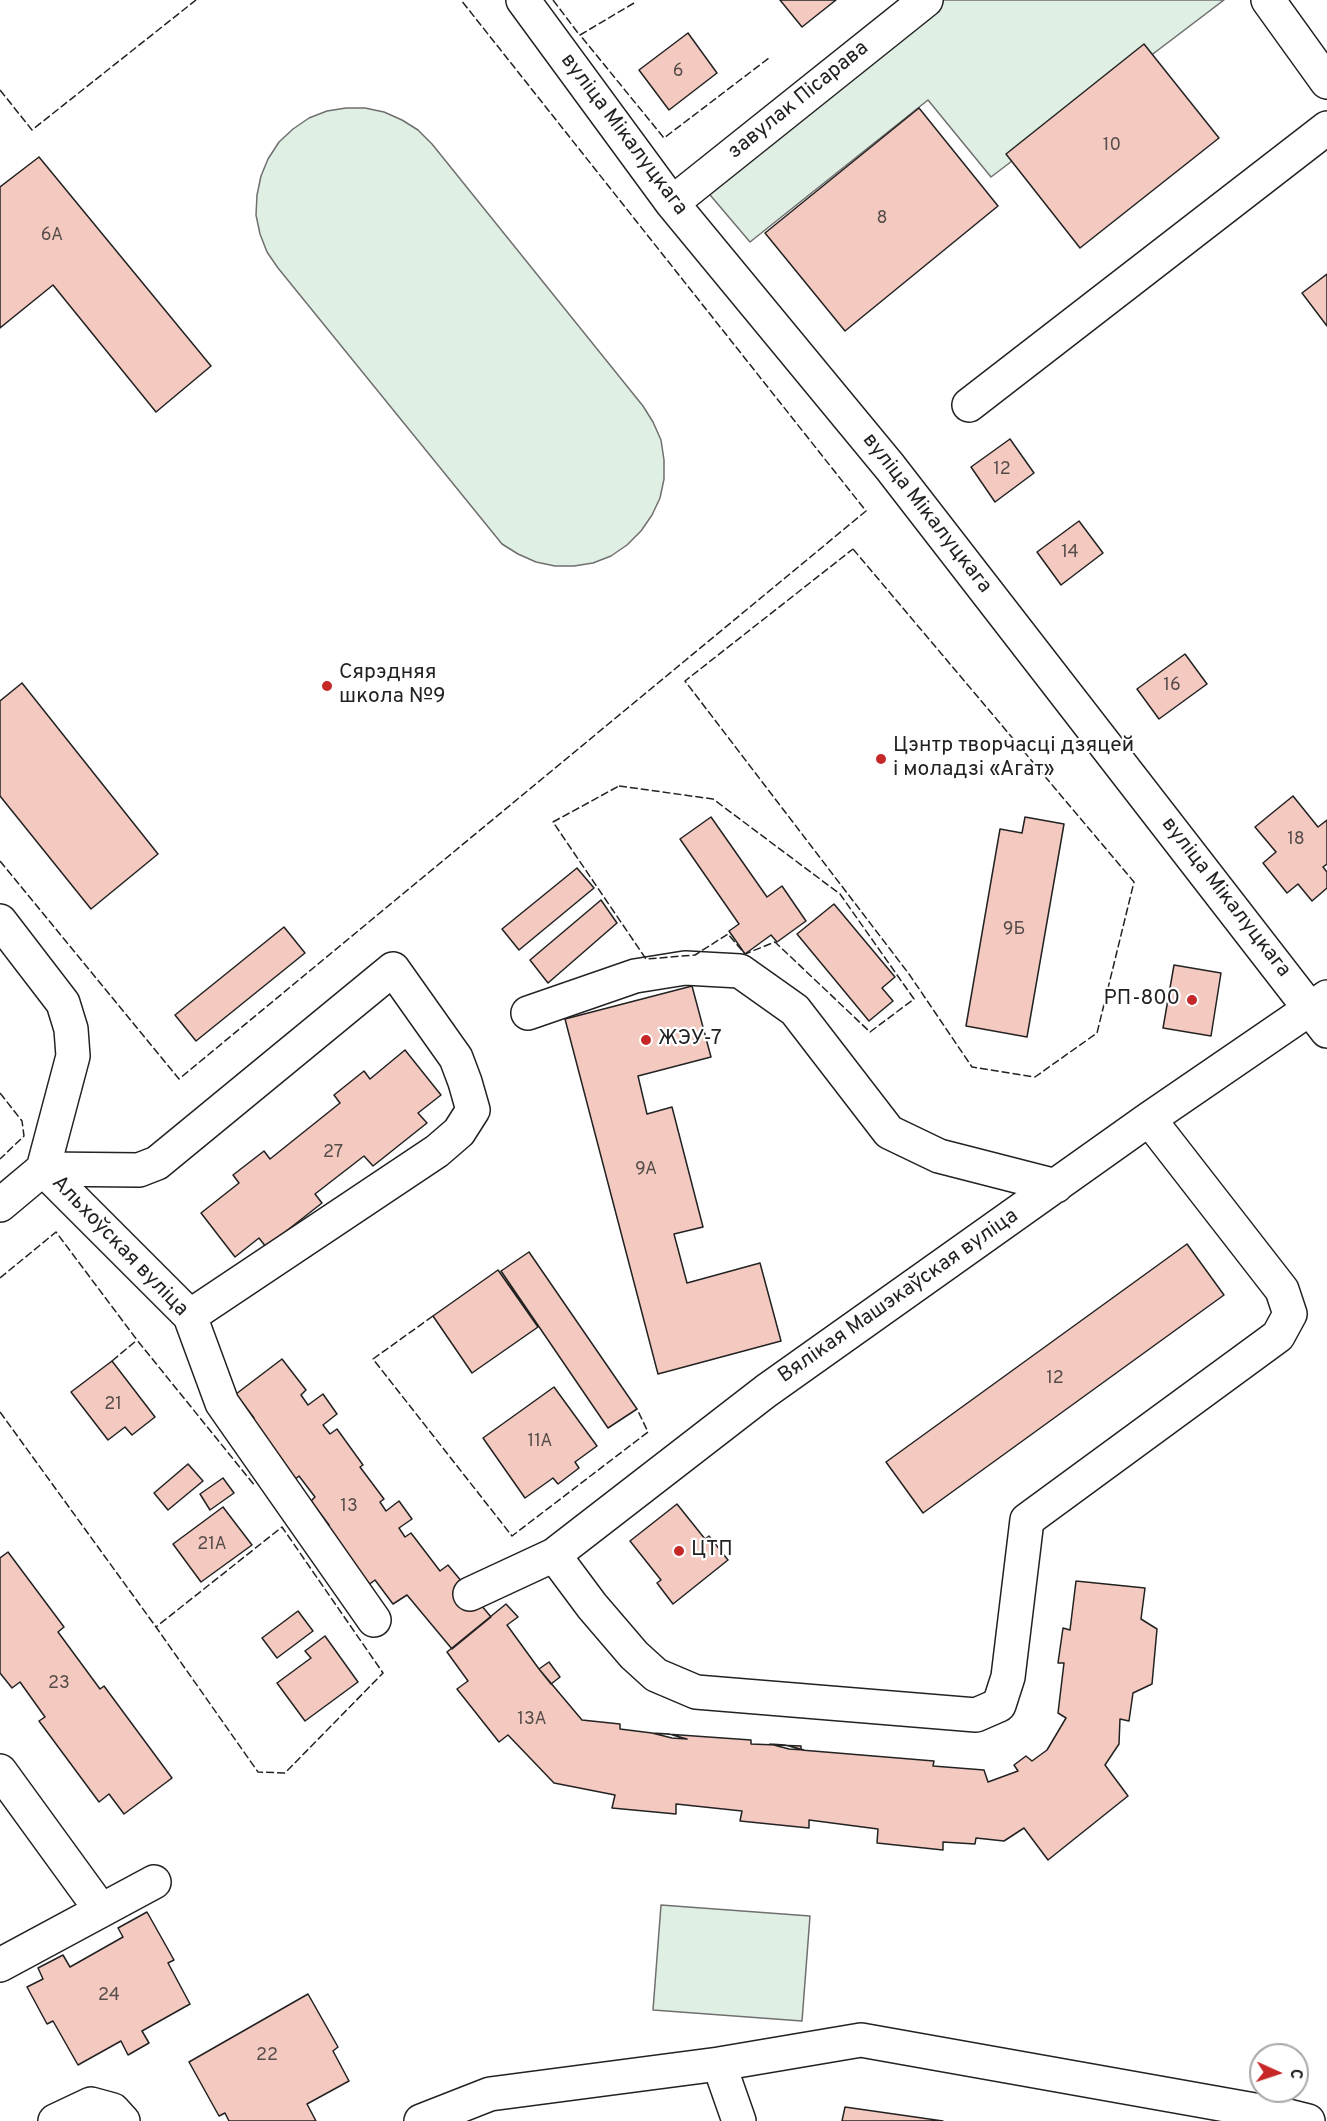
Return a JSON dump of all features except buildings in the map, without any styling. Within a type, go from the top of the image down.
[{"type":"street","name":"вуліца Мікалуцкага","points":[[523,0],[672,202],[891,467],[1322,1012]]},
{"type":"street","name":"завулак Пісарава","points":[[672,202],[927,0]]},
{"type":"street","points":[[1268,0],[1327,82]]},
{"type":"street","points":[[969,405],[1327,128]]},
{"type":"street","name":"Альхоўская вуліца","points":[[0,921],[63,1003],[71,1029],[73,1056],[43,1169],[190,1316],[222,1403],[374,1620]]},
{"type":"street","points":[[528,1012],[635,976],[685,968],[740,971],[795,1010],[889,1132],[939,1156],[1056,1186]]},
{"type":"street","points":[[0,1205],[43,1169],[139,1170],[156,1163],[393,969],[456,1058],[472,1110],[459,1132],[437,1151],[190,1316]]},
{"type":"street","name":"Вялікая Машэкаўская вуліца","points":[[471,1594],[554,1555],[766,1391],[1149,1119],[1322,1012]]},
{"type":"street","points":[[554,1555],[592,1606],[634,1655],[656,1675],[696,1692],[976,1715],[999,1706],[1008,1677],[1027,1520],[1278,1336],[1290,1314],[1282,1290],[1149,1119]]},
{"type":"street","points":[[0,1771],[100,1910]]},
{"type":"street","points":[[0,1965],[154,1882]]},
{"type":"street","points":[[421,2121],[490,2094],[719,2064],[861,2040],[1308,2121]]},
{"type":"street","points":[[719,2064],[740,2121]]},
{"type":"street","points":[[55,2121],[91,2104],[113,2110],[123,2121]]},
{"type":"green space","points":[[943,0],[1224,0],[991,177],[928,100],[750,242],[705,189]]},
{"type":"green space","points":[[365,108],[384,112],[418,130],[432,144],[643,406],[653,422],[661,440],[664,460],[664,479],[660,498],[641,531],[611,556],[593,563],[555,566],[536,562],[502,544],[267,252],[256,215],[261,176],[268,159],[279,142],[309,118],[327,111]]},
{"type":"green space","points":[[661,1905],[810,1916],[802,2021],[653,2010]]},
{"type":"fence","points":[[0,90],[32,130],[196,0]]},
{"type":"fence","points":[[0,861],[179,1079],[866,511],[461,0]]},
{"type":"fence","points":[[553,0],[578,33]]},
{"type":"fence","points":[[634,3],[580,35],[664,138],[769,58]]},
{"type":"fence","points":[[853,549],[1134,882],[1097,1033],[1035,1077],[972,1067],[909,974],[685,681],[853,549]]},
{"type":"fence","points":[[619,786],[713,799],[840,894],[914,999],[870,1032],[775,942],[745,954],[728,934],[695,955],[646,959],[553,822],[619,786]]},
{"type":"fence","points":[[0,1093],[22,1121],[24,1136],[0,1159]]},
{"type":"fence","points":[[0,1278],[56,1232],[137,1340],[255,1486]]},
{"type":"fence","points":[[433,1316],[373,1359],[512,1536],[648,1432],[637,1409]]},
{"type":"fence","points":[[112,1361],[137,1340]]},
{"type":"fence","points":[[0,1412],[258,1772],[285,1773],[383,1673],[282,1527],[156,1627]]},
{"type":"place","name":"Сярэдняя школа №9","points":[[327,686]]},
{"type":"place","name":"Цэнтр творчасці дзяцей і моладзі «Агат»","points":[[881,759]]},
{"type":"place","name":"РП-800","points":[[1192,1000]]},
{"type":"place","name":"ЖЭУ-7","points":[[646,1040]]},
{"type":"place","name":"ЦТП","points":[[679,1551]]}]
